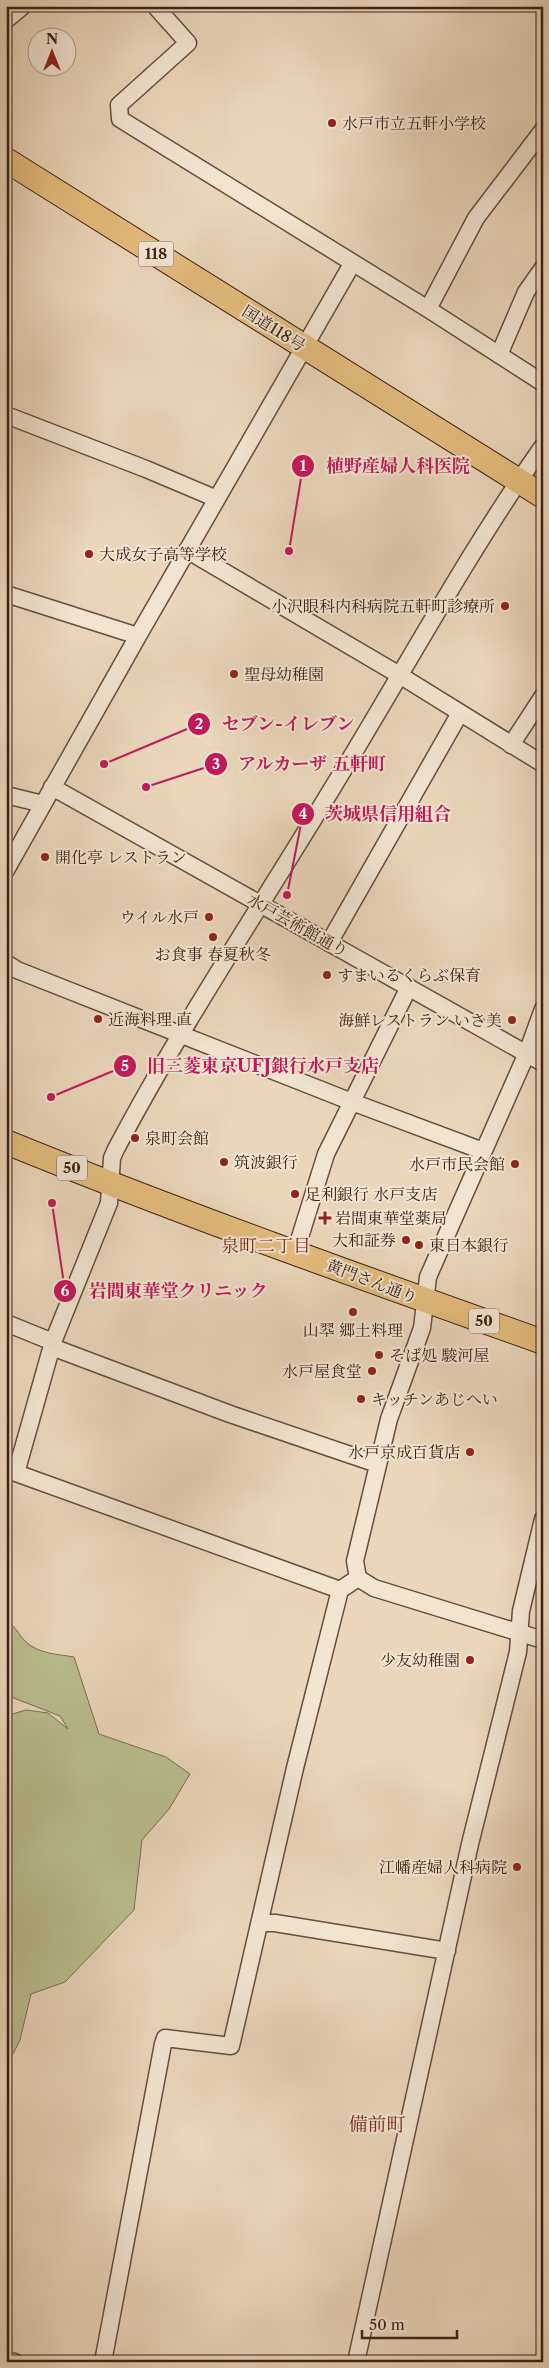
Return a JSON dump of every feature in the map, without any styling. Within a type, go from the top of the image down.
[{"type":"highway","name":"国道118号","points":[[6,160],[543,496]]},
{"type":"highway","name":"黄門さん通り","points":[[6,1142],[425,1301],[543,1342]]},
{"type":"street","points":[[6,20],[23,6]]},
{"type":"street","points":[[154,6],[188,43],[119,106],[120,118],[352,264],[428,309],[543,383]]},
{"type":"street","points":[[428,309],[476,218],[543,130]]},
{"type":"street","points":[[6,870],[216,499],[352,264]]},
{"type":"street","points":[[500,355],[526,292],[543,268]]},
{"type":"street","points":[[6,414],[146,469],[216,499]]},
{"type":"street","points":[[340,1590],[16,1473],[53,1345],[110,1203],[112,1158],[116,1149],[148,1088],[180,1034],[262,905],[401,676],[462,569],[518,480],[543,446]]},
{"type":"street","points":[[187,550],[401,676],[543,764]]},
{"type":"street","points":[[6,594],[138,636]]},
{"type":"street","points":[[511,744],[543,696]]},
{"type":"street","points":[[329,943],[460,713]]},
{"type":"street","name":"水戸芸術館通り","points":[[52,787],[543,1063]]},
{"type":"street","points":[[6,795],[43,804]]},
{"type":"street","points":[[6,963],[17,970],[352,1102],[483,1151]]},
{"type":"street","points":[[295,1252],[326,1154],[409,987]]},
{"type":"street","points":[[358,1578],[355,1561],[377,1464],[402,1379],[422,1328],[428,1277],[526,1054],[543,1009]]},
{"type":"street","points":[[6,1324],[53,1345],[230,1414],[377,1464]]},
{"type":"street","points":[[356,2362],[446,1950],[518,1652],[521,1611],[543,1519]]},
{"type":"street","points":[[103,2362],[163,2044],[165,2038],[231,2046],[295,1768],[340,1590],[358,1578]]},
{"type":"street","points":[[358,1578],[383,1591],[543,1640]]},
{"type":"street","points":[[261,1922],[275,1922],[446,1950]]},
{"type":"street","points":[[6,2360],[15,2362]]},
{"type":"green space","points":[[6,1621],[14,1627],[25,1641],[36,1649],[74,1657],[99,1734],[166,1757],[190,1774],[169,1809],[142,1840],[134,1910],[65,1982],[31,1994],[20,2040],[6,2068],[6,1716],[26,1710],[48,1713],[68,1729],[60,1716],[6,1695]]},
{"type":"place","name":"水戸市立五軒小学校","points":[[332,123]]},
{"type":"place","name":"植野産婦人科医院","points":[[289,551]]},
{"type":"place","name":"大成女子高等学校","points":[[89,554]]},
{"type":"place","name":"小沢眼科内科病院五軒町診療所","points":[[505,606]]},
{"type":"place","name":"聖母幼稚園","points":[[234,674]]},
{"type":"place","name":"セブン-イレブン","points":[[104,764]]},
{"type":"place","name":"アルカーザ 五軒町","points":[[146,787]]},
{"type":"place","name":"開化亭 レストラン","points":[[45,857]]},
{"type":"place","name":"茨城県信用組合","points":[[287,895]]},
{"type":"place","name":"ウイル水戸","points":[[209,917]]},
{"type":"place","name":"お食事 春夏秋冬","points":[[213,937]]},
{"type":"place","name":"すまいるくらぶ保育","points":[[327,975]]},
{"type":"place","name":"近海料理 直","points":[[98,1019]]},
{"type":"place","name":"海鮮レストラン いさ美","points":[[512,1020]]},
{"type":"place","name":"旧三菱東京UFJ銀行水戸支店","points":[[51,1097]]},
{"type":"place","name":"泉町会館","points":[[135,1138]]},
{"type":"place","name":"筑波銀行","points":[[224,1162]]},
{"type":"place","name":"水戸市民会館","points":[[515,1164]]},
{"type":"place","name":"足利銀行 水戸支店","points":[[295,1194]]},
{"type":"place","name":"岩間東華堂クリニック","points":[[52,1203]]},
{"type":"place","name":"岩間東華堂薬局","points":[[325,1218]]},
{"type":"place","name":"大和証券","points":[[406,1240]]},
{"type":"place","name":"東日本銀行","points":[[419,1245]]},
{"type":"place","name":"山翆 郷土料理","points":[[353,1312]]},
{"type":"place","name":"そば処 駿河屋","points":[[379,1355]]},
{"type":"place","name":"水戸屋食堂","points":[[372,1371]]},
{"type":"place","name":"キッチンあじへい","points":[[361,1399]]},
{"type":"place","name":"水戸京成百貨店","points":[[470,1452]]},
{"type":"place","name":"少友幼稚園","points":[[470,1660]]},
{"type":"place","name":"江幡産婦人科病院","points":[[517,1867]]},
{"type":"district","name":"泉町二丁目","points":[[266,1246]]},
{"type":"district","name":"備前町","points":[[377,2124]]}]
